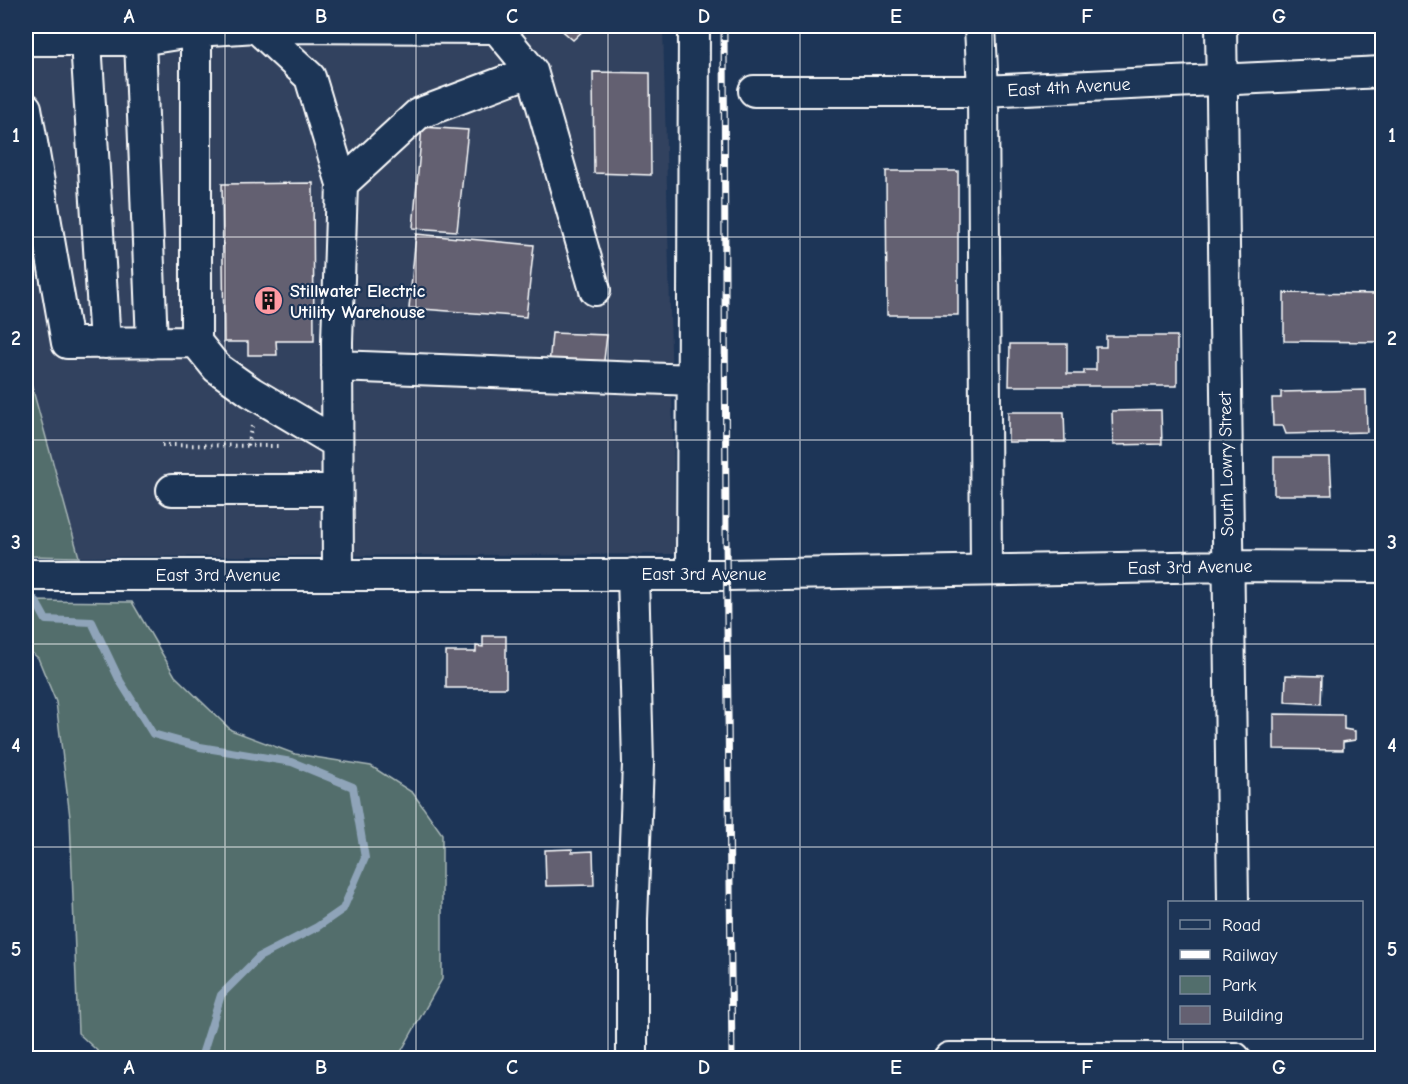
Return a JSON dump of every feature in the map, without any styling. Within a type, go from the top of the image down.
[{"type":"street","points":[[692,573],[694,26]]},
{"type":"street","points":[[980,26],[983,91],[986,569]]},
{"type":"street","name":"South Lowry Street","points":[[1221,26],[1233,901]]},
{"type":"street","points":[[256,27],[310,77],[342,184],[338,366],[338,575]]},
{"type":"street","points":[[26,40],[85,33],[168,33],[256,27],[496,27],[532,71],[595,290]]},
{"type":"street","points":[[85,33],[105,343]]},
{"type":"street","points":[[168,33],[196,342],[217,368],[251,392],[338,443]]},
{"type":"street","points":[[152,343],[168,33]]},
{"type":"street","points":[[342,184],[418,114],[532,71]]},
{"type":"street","name":"East 4th Avenue","points":[[754,91],[983,91],[1383,72]]},
{"type":"street","points":[[26,108],[67,343],[196,342]]},
{"type":"street","points":[[338,366],[693,380]]},
{"type":"street","points":[[172,490],[338,490]]},
{"type":"street","name":"East 3rd Avenue","points":[[26,575],[692,573],[738,575],[986,569],[1383,567]]},
{"type":"street","points":[[632,1059],[632,919],[638,764],[633,574]]},
{"type":"street","points":[[949,1059],[1235,1058],[1235,1039]]},
{"type":"path","points":[[162,445],[278,446]]},
{"type":"shaded area","points":[[26,26],[663,26],[676,554],[79,557],[26,364]]},
{"type":"green space","points":[[26,365],[79,557],[26,556]]},
{"type":"green space","points":[[26,601],[132,602],[175,676],[231,730],[295,754],[371,766],[413,793],[442,834],[442,979],[398,1057],[105,1058],[78,1033],[70,817],[56,702],[38,658],[26,648]]},
{"type":"building","points":[[557,26],[588,26],[573,40]]},
{"type":"building","points":[[593,72],[650,73],[651,175],[594,173]]},
{"type":"building","points":[[422,127],[468,130],[457,231],[413,228]]},
{"type":"building","points":[[886,171],[958,171],[958,315],[887,315]]},
{"type":"building","name":"Stillwater Electric Utility Warehouse","points":[[313,183],[314,341],[276,341],[277,355],[248,355],[248,342],[224,342],[222,184]]},
{"type":"building","points":[[416,234],[534,245],[526,317],[409,308]]},
{"type":"building","points":[[1284,293],[1382,294],[1382,342],[1284,341]]},
{"type":"building","points":[[552,333],[607,335],[603,368],[549,365]]},
{"type":"building","points":[[1106,336],[1177,336],[1177,386],[1009,386],[1010,344],[1067,344],[1067,374],[1084,374],[1084,370],[1096,370],[1096,347],[1106,347]]},
{"type":"building","points":[[1366,390],[1367,432],[1286,434],[1283,426],[1273,426],[1272,398],[1281,398],[1281,392]]},
{"type":"building","points":[[1161,410],[1162,444],[1113,445],[1112,411]]},
{"type":"building","points":[[1008,412],[1064,412],[1065,442],[1008,442]]},
{"type":"building","points":[[1274,457],[1330,457],[1332,495],[1274,495]]},
{"type":"building","points":[[483,636],[506,636],[506,688],[446,688],[446,652],[476,652],[476,646],[483,647]]},
{"type":"building","points":[[1286,675],[1322,676],[1321,704],[1285,702]]},
{"type":"building","points":[[1274,714],[1344,715],[1344,729],[1355,731],[1355,740],[1343,742],[1343,750],[1274,749]]},
{"type":"building","points":[[572,849],[572,852],[593,851],[594,885],[546,886],[545,850]]},
{"type":"waterway","points":[[35,600],[46,620],[92,622],[120,681],[153,734],[200,747],[292,762],[353,787],[365,858],[343,909],[317,927],[259,957],[221,995],[201,1058]]},
{"type":"railway","points":[[724,26],[726,537],[732,1058]]},
{"type":"place","name":"Stillwater Electric Utility Warehouse","points":[[269,301]]}]
